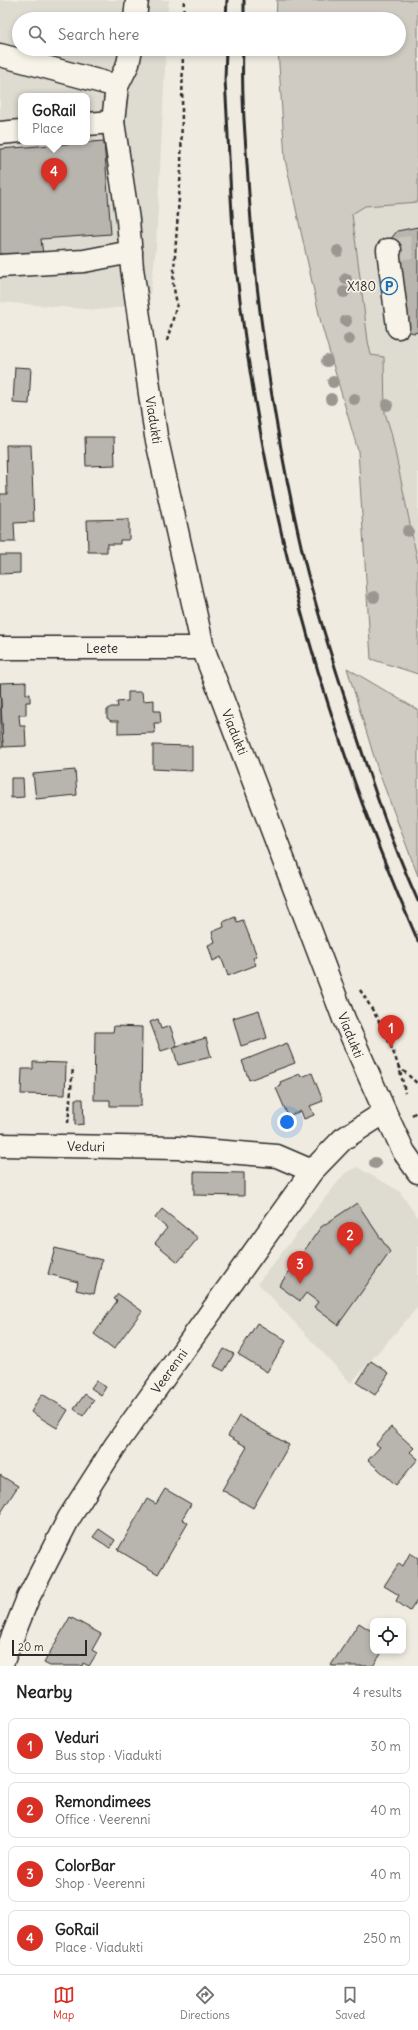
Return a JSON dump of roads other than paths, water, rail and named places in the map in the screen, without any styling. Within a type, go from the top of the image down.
[{"type":"street","points":[[136,12],[137,0]]},
{"type":"street","points":[[0,55],[117,86],[128,64],[130,56]]},
{"type":"street","name":"Viadukti","points":[[117,86],[113,122],[128,220],[156,436],[203,648],[344,1019],[404,1152],[418,1172]]},
{"type":"street","points":[[90,124],[113,122]]},
{"type":"street","points":[[0,133],[18,131]]},
{"type":"street","points":[[390,250],[388,250],[398,327]]},
{"type":"street","points":[[0,266],[132,260]]},
{"type":"street","name":"Leete","points":[[0,648],[203,648]]},
{"type":"street","name":"Veerenni","points":[[1,1666],[28,1598],[70,1518],[115,1446],[312,1171],[343,1139],[385,1112]]},
{"type":"street","name":"Veduri","points":[[0,1145],[178,1148],[277,1156],[312,1171]]},
{"type":"tunnel","points":[[390,250],[418,246]]},
{"type":"railway","points":[[226,12],[227,0]]},
{"type":"railway","points":[[244,0],[244,12]]},
{"type":"railway","points":[[226,56],[225,80],[232,220],[236,267],[247,354],[262,441],[280,526],[301,611],[353,778],[384,860],[418,941]]},
{"type":"railway","points":[[243,56],[244,122],[257,286],[276,423],[294,514],[304,559],[325,635],[372,783],[389,831],[418,901]]},
{"type":"place","name":"GoRail","points":[[54,191]]},
{"type":"place","name":"X180","points":[[389,286]]},
{"type":"place","name":"Veduri","points":[[391,1048]]},
{"type":"place","name":"Remondimees","points":[[350,1255]]},
{"type":"place","name":"ColorBar","points":[[300,1284]]}]
